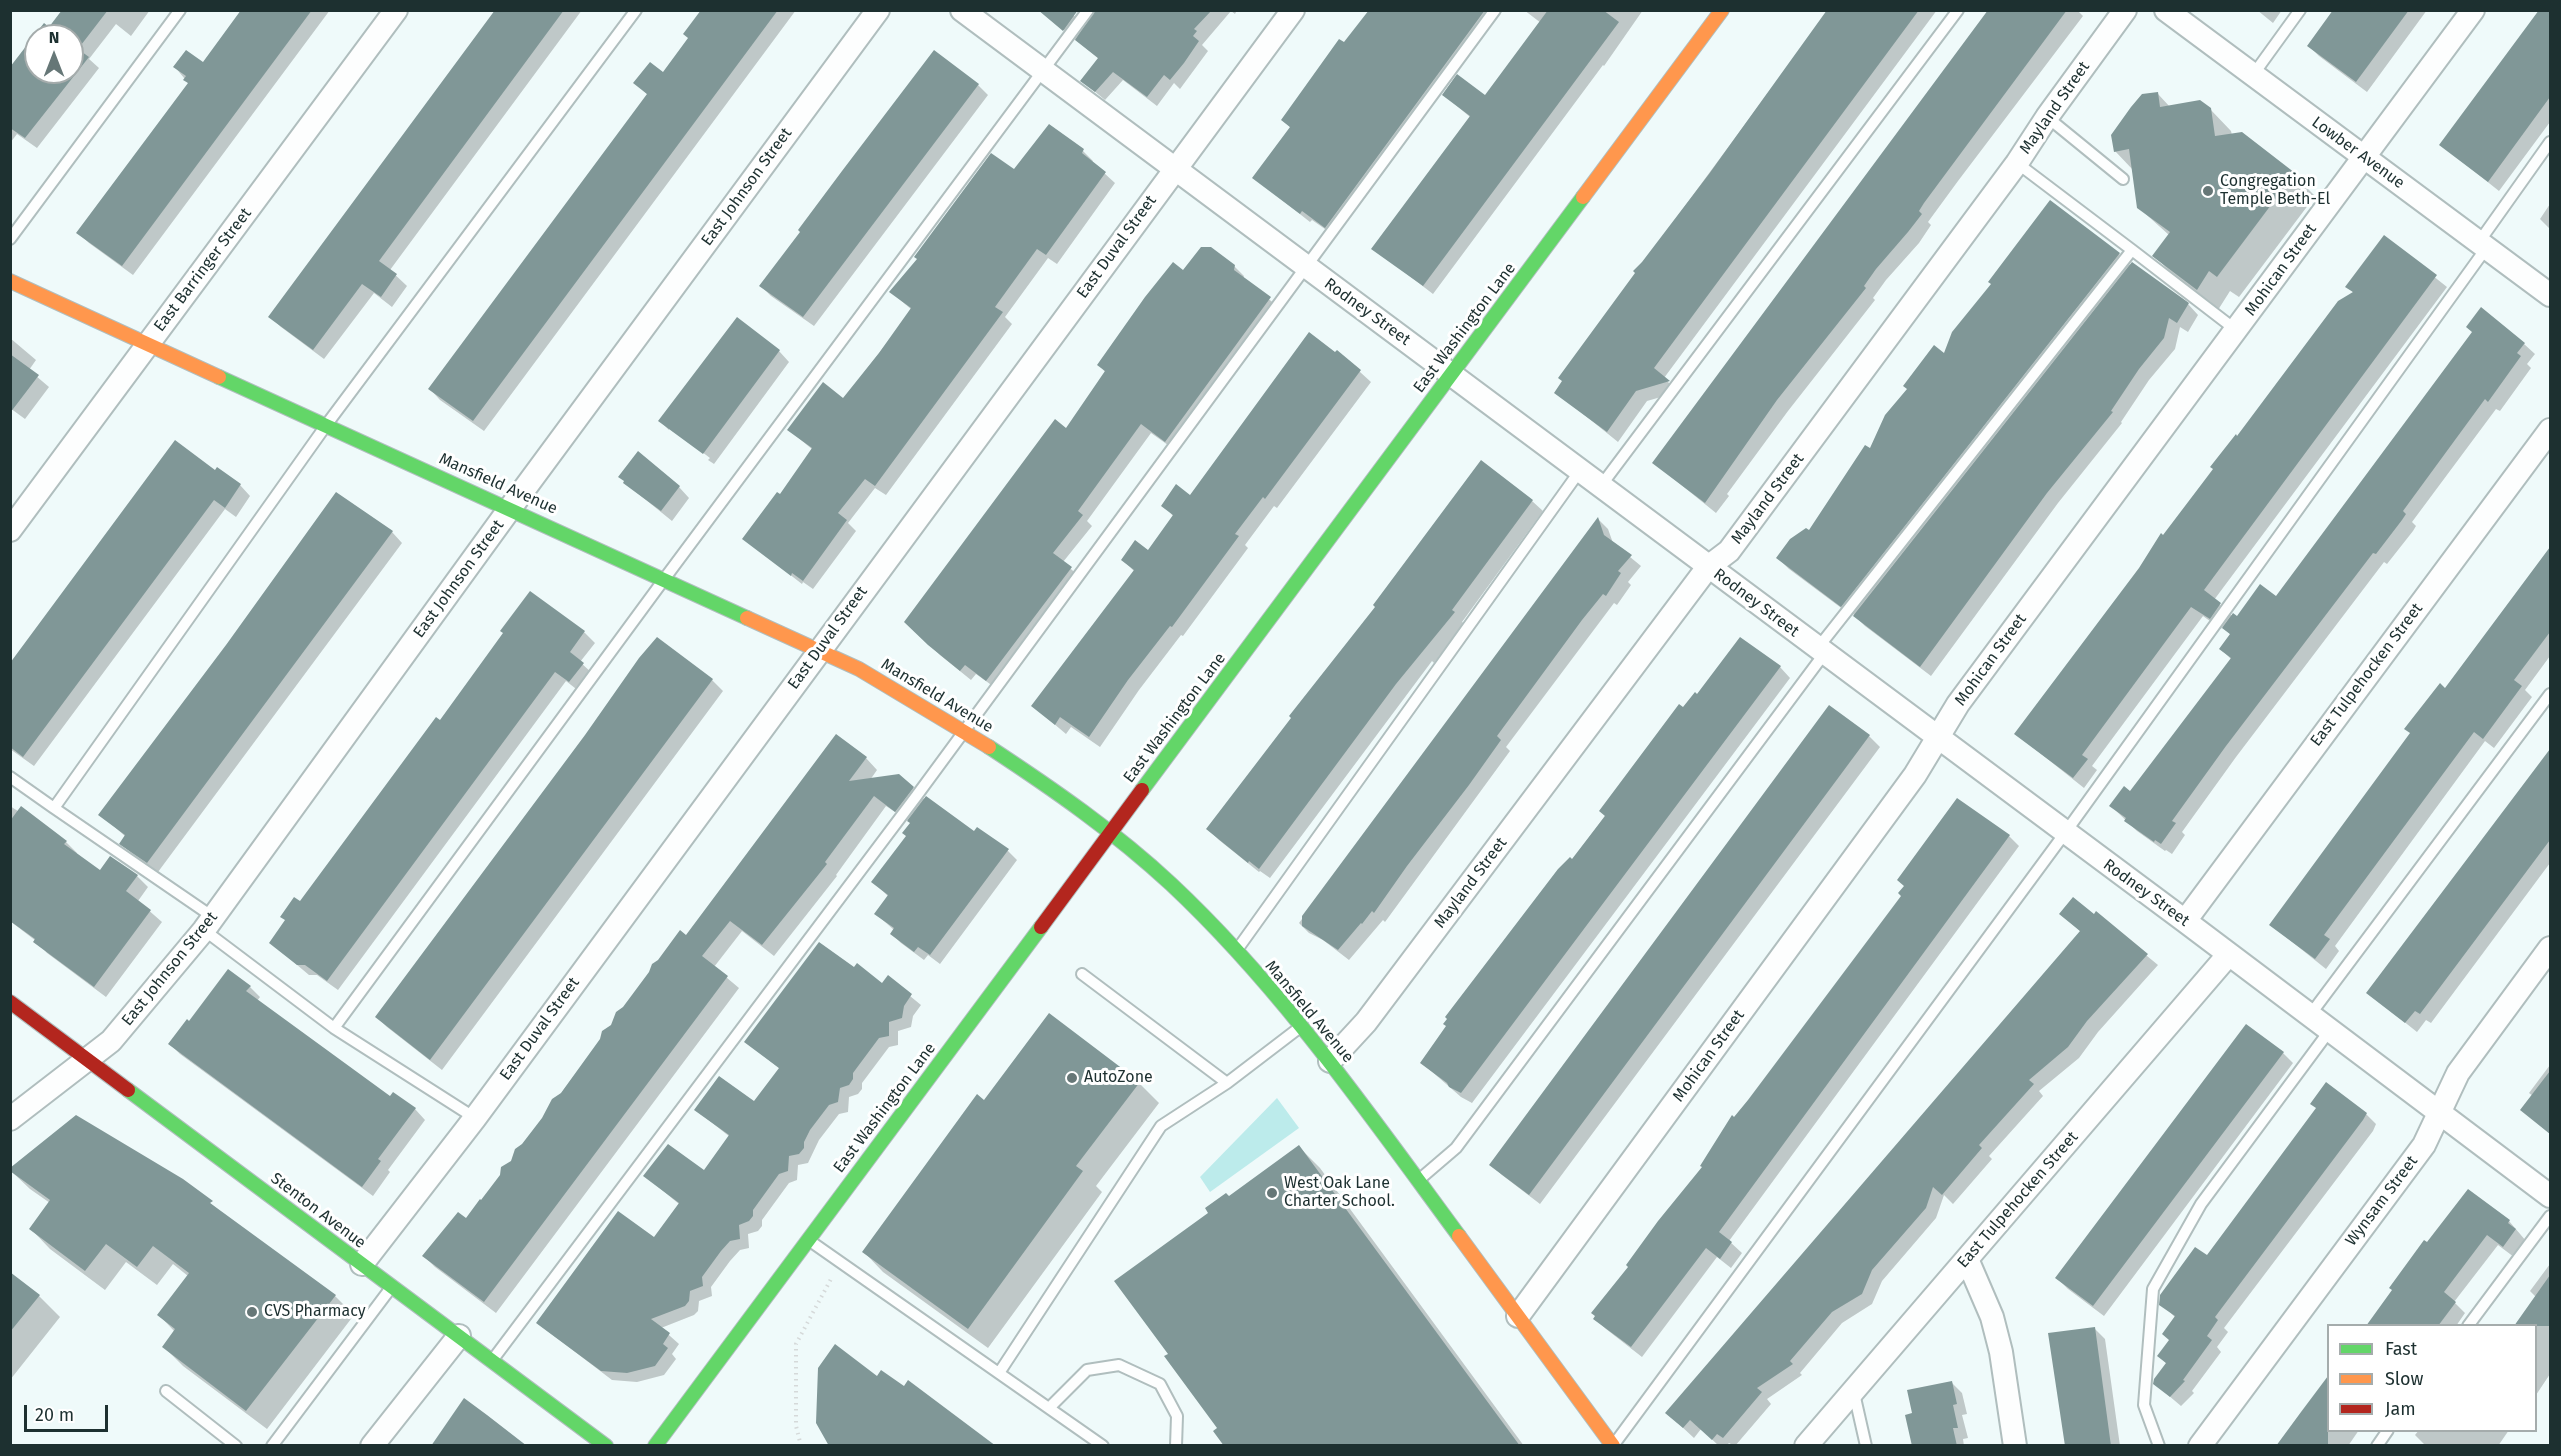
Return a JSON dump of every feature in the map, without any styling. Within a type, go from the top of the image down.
[{"type":"main road","name":"East Washington Lane","points":[[655,1446],[1722,10]]},
{"type":"main road","name":"Mansfield Avenue","points":[[10,281],[511,507],[859,669],[963,729],[1111,833],[1186,900],[1236,951],[1302,1026],[1613,1445]]},
{"type":"main road","name":"Stenton Avenue","points":[[10,1002],[606,1446]]},
{"type":"street","name":"East Barringer Street","points":[[10,530],[396,10]]},
{"type":"street","name":"East Johnson Street","points":[[10,1119],[111,1041],[209,923],[511,507],[878,10]]},
{"type":"street","name":"Rodney Street","points":[[962,10],[1043,72],[1175,167],[1600,488],[2185,921],[2550,1196]]},
{"type":"street","name":"East Duval Street","points":[[362,1264],[475,1118],[819,649],[1293,10]]},
{"type":"street","name":"Mayland Street","points":[[1330,1061],[1366,1022],[1708,567],[1729,551],[2017,163],[2047,117],[2125,10]]},
{"type":"street","name":"Lowber Avenue","points":[[2166,10],[2550,295]]},
{"type":"street","name":"Mohican Street","points":[[1518,1316],[1908,784],[1958,704],[2473,10]]},
{"type":"street","name":"East Tulpehocken Street","points":[[2185,921],[2550,430]]},
{"type":"street","name":"Wynsam Street","points":[[2200,1446],[2424,1145],[2458,1073],[2550,948]]},
{"type":"street","name":"East Tulpehocken Street","points":[[1806,1446],[2229,954]]},
{"type":"street","points":[[1967,1259],[1992,1317],[2001,1352],[2015,1446]]},
{"type":"street","points":[[372,1446],[459,1336]]},
{"type":"lane","points":[[10,239],[180,10]]},
{"type":"lane","points":[[54,808],[327,424],[636,10]]},
{"type":"lane","points":[[334,1028],[665,578],[1088,10]]},
{"type":"lane","points":[[492,1361],[915,798],[963,729],[1495,10]]},
{"type":"lane","points":[[1600,488],[1959,10]]},
{"type":"lane","points":[[2253,75],[2300,10]]},
{"type":"lane","points":[[2047,117],[2123,178]]},
{"type":"lane","points":[[1613,1445],[2065,833],[2483,244],[2550,142]]},
{"type":"lane","points":[[2017,163],[2237,330]]},
{"type":"lane","points":[[1418,1181],[1456,1148],[1821,652],[2132,250]]},
{"type":"lane","points":[[1236,951],[1579,472]]},
{"type":"lane","points":[[2310,1015],[2550,694]]},
{"type":"lane","points":[[10,777],[209,923],[334,1028],[475,1118]]},
{"type":"lane","points":[[1082,974],[1227,1083]]},
{"type":"lane","points":[[999,1373],[1161,1126],[1227,1083],[1302,1026]]},
{"type":"lane","points":[[2159,1446],[2144,1405],[2153,1289],[2201,1204],[2330,1030]]},
{"type":"lane","points":[[2469,1324],[2550,1216]]},
{"type":"lane","points":[[808,1240],[1103,1446]]},
{"type":"lane","points":[[272,1446],[392,1286]]},
{"type":"lane","points":[[1050,1408],[1087,1370],[1119,1365],[1160,1384],[1177,1416],[1176,1446]]},
{"type":"lane","points":[[166,1391],[236,1446]]},
{"type":"lane","points":[[1853,1391],[1866,1446]]},
{"type":"lane","points":[[2377,1446],[2387,1432]]},
{"type":"path","points":[[801,1446],[796,1426],[796,1344],[840,1263]]},
{"type":"shaded area","points":[[1277,1098],[1299,1128],[1210,1192],[1200,1177]]},
{"type":"building","points":[[62,10],[108,10],[84,41],[84,24],[51,24]]},
{"type":"building","points":[[241,10],[312,10],[122,266],[76,233],[188,83],[183,80],[186,76],[173,67],[186,50],[203,62]]},
{"type":"building","points":[[495,10],[564,10],[379,261],[397,274],[381,297],[362,284],[313,350],[268,317]]},
{"type":"building","points":[[701,10],[778,10],[473,421],[428,389],[647,94],[633,83],[650,62],[663,72],[688,38],[683,34]]},
{"type":"building","points":[[1038,10],[1078,10],[1063,31]]},
{"type":"building","points":[[1095,10],[1212,10],[1194,29],[1197,31],[1193,36],[1199,41],[1184,63],[1170,80],[1164,75],[1147,97],[1113,72],[1095,92],[1080,81],[1098,58],[1075,40]]},
{"type":"building","points":[[1369,10],[1485,10],[1325,228],[1302,211],[1300,214],[1252,178],[1290,127],[1281,120],[1339,39],[1344,42]]},
{"type":"building","points":[[1548,10],[1603,10],[1619,22],[1423,286],[1371,249],[1470,116],[1442,95],[1457,74],[1485,95]]},
{"type":"building","points":[[1827,10],[1919,10],[1654,368],[1670,381],[1636,391],[1607,432],[1554,393],[1562,381],[1558,378],[1635,273],[1633,271],[1709,174]]},
{"type":"building","points":[[1988,10],[2067,10],[1924,203],[1919,211],[1922,214],[1876,269],[1864,286],[1866,288],[1777,400],[1705,503],[1652,463]]},
{"type":"building","points":[[2333,10],[2409,10],[2356,82],[2307,46]]},
{"type":"building","points":[[2539,10],[2550,10],[2550,97],[2488,182],[2439,145]]},
{"type":"building","points":[[24,49],[24,84],[68,84],[25,138],[10,128],[10,67]]},
{"type":"building","points":[[934,50],[979,84],[803,317],[759,286],[800,232],[798,230]]},
{"type":"building","points":[[84,53],[89,57],[84,63]]},
{"type":"building","name":"Congregation Temple Beth-El","points":[[2158,92],[2160,107],[2200,100],[2211,108],[2215,136],[2242,132],[2295,173],[2217,277],[2209,271],[2197,290],[2152,256],[2170,232],[2137,208],[2129,149],[2114,152],[2111,135],[2131,107],[2142,94]]},
{"type":"building","points":[[1049,124],[1084,149],[1082,153],[1106,172],[1046,255],[1037,249],[995,307],[1003,312],[875,486],[865,479],[838,513],[847,520],[803,581],[792,573],[791,576],[742,539],[777,492],[780,494],[812,448],[787,430],[823,382],[843,398],[879,353],[911,308],[889,292],[917,259],[914,257],[991,153],[1014,169]]},
{"type":"building","points":[[2050,200],[2120,253],[1841,607],[1776,558],[1790,539],[1806,528],[1809,530],[1865,445],[1870,448],[1885,415],[1907,389],[1903,386],[1934,345],[1944,353],[1952,332],[1991,284],[1988,282]]},
{"type":"building","points":[[2384,235],[2437,275],[2204,590],[2221,603],[2210,619],[2191,607],[2082,755],[2088,759],[2073,778],[2014,734],[2139,568],[2161,533],[2163,535],[2213,469],[2210,467],[2236,434],[2237,436],[2338,301],[2353,292],[2345,287]]},
{"type":"building","points":[[1201,247],[1211,247],[1235,265],[1234,270],[1271,297],[1165,442],[1141,424],[1078,511],[1083,515],[1053,553],[1072,567],[986,681],[965,665],[960,671],[904,622],[1055,419],[1066,428],[1105,371],[1097,365],[1145,297],[1173,262],[1183,270]]},
{"type":"building","points":[[2132,262],[2189,303],[2177,323],[2169,318],[2164,338],[2139,369],[2111,411],[2113,412],[2047,493],[1920,667],[1853,616]]},
{"type":"building","points":[[2481,307],[2525,343],[2517,353],[2521,356],[2488,402],[2485,399],[2403,511],[2406,514],[2402,520],[2376,554],[2373,553],[2226,746],[2172,821],[2176,823],[2161,844],[2155,840],[2154,842],[2124,821],[2126,818],[2109,806],[2124,786],[2130,791],[2231,658],[2219,649],[2230,634],[2222,628],[2233,613],[2237,616],[2260,584],[2276,596],[2472,332],[2466,327]]},
{"type":"building","points":[[737,317],[780,350],[703,454],[658,421]]},
{"type":"building","points":[[1309,332],[1335,352],[1337,350],[1361,370],[1265,499],[1263,497],[1235,534],[1239,536],[1172,627],[1170,626],[1128,680],[1089,737],[1060,717],[1055,725],[1031,706],[1134,570],[1121,560],[1135,540],[1148,550],[1173,515],[1161,506],[1176,484],[1190,495]]},
{"type":"building","points":[[10,354],[39,375],[10,413]]},
{"type":"building","points":[[175,440],[215,470],[217,467],[241,484],[225,508],[214,500],[23,757],[10,747],[10,663]]},
{"type":"building","points":[[638,451],[680,486],[661,511],[618,477]]},
{"type":"building","points":[[1481,460],[1533,500],[1452,610],[1455,612],[1396,684],[1259,869],[1249,861],[1248,863],[1206,829],[1291,718],[1289,716],[1375,607],[1373,605]]},
{"type":"building","points":[[336,492],[393,531],[147,863],[119,844],[125,835],[98,815],[226,645]]},
{"type":"building","points":[[1598,517],[1604,535],[1632,555],[1618,571],[1621,573],[1606,596],[1603,594],[1582,620],[1497,736],[1501,740],[1374,913],[1372,911],[1338,950],[1302,926],[1302,916]]},
{"type":"building","points":[[2550,547],[2550,632],[2514,680],[2522,686],[2483,739],[2474,732],[2324,935],[2330,939],[2315,959],[2269,925],[2410,733],[2404,729],[2440,683],[2445,688]]},
{"type":"building","points":[[530,591],[585,631],[570,652],[584,663],[569,682],[555,672],[327,981],[305,965],[297,965],[269,943],[285,920],[280,917],[294,897],[300,901],[436,717],[440,720],[503,633],[500,631]]},
{"type":"building","points":[[657,637],[713,679],[430,1060],[375,1017],[585,735],[639,658]]},
{"type":"building","points":[[1740,637],[1781,666],[1461,1093],[1449,1087],[1447,1083],[1420,1063],[1446,1026],[1443,1024],[1447,1019],[1445,1017],[1558,869],[1570,857],[1572,859],[1605,816],[1599,811],[1679,704],[1683,707],[1695,692],[1697,694]]},
{"type":"building","points":[[1829,705],[1870,735],[1529,1195],[1489,1165]]},
{"type":"building","points":[[836,734],[867,757],[849,781],[899,774],[914,787],[895,812],[874,796],[825,862],[827,864],[762,945],[730,921],[702,956],[728,976],[484,1302],[422,1256],[458,1212],[466,1218],[481,1200],[500,1175],[501,1167],[511,1161],[515,1149],[522,1144],[542,1118],[552,1099],[561,1093],[600,1039],[602,1031],[611,1025],[616,1012],[623,1007],[649,972],[652,964],[658,960],[680,930],[686,935]]},
{"type":"building","points":[[2550,749],[2550,840],[2420,1014],[2415,1011],[2405,1023],[2366,993]]},
{"type":"building","points":[[926,796],[974,831],[977,827],[1009,849],[930,955],[918,947],[914,952],[890,934],[894,928],[874,914],[888,895],[871,882],[906,836],[902,833],[910,823],[907,821]]},
{"type":"building","points":[[1957,798],[2010,835],[1719,1232],[1732,1242],[1720,1259],[1706,1248],[1631,1347],[1593,1319],[1595,1316],[1591,1313],[1628,1267],[1626,1265],[1658,1221],[1702,1167],[1700,1166],[1732,1115],[1734,1117],[1748,1100],[1901,896],[1898,893],[1904,886],[1897,880]]},
{"type":"building","points":[[21,806],[67,841],[64,844],[100,870],[110,856],[138,875],[126,891],[151,910],[94,987],[33,942],[35,939],[10,921],[10,821]]},
{"type":"building","points":[[2073,897],[2094,914],[2096,911],[2148,954],[2087,1021],[2068,1047],[2029,1080],[2034,1084],[1979,1145],[1982,1148],[1942,1195],[1933,1187],[1926,1208],[1872,1270],[1862,1294],[1832,1312],[1790,1361],[1793,1364],[1757,1388],[1762,1392],[1723,1438],[1717,1434],[1712,1440],[1690,1420],[1683,1428],[1665,1413],[2080,931],[2059,914]]},
{"type":"building","points":[[819,942],[854,967],[857,963],[882,983],[888,975],[912,994],[904,1006],[902,1018],[889,1022],[889,1036],[879,1038],[853,1073],[853,1079],[849,1085],[840,1088],[838,1102],[829,1105],[810,1130],[804,1142],[804,1148],[799,1154],[789,1156],[788,1171],[779,1174],[753,1210],[753,1216],[749,1221],[739,1225],[740,1239],[730,1241],[721,1251],[702,1277],[703,1286],[690,1291],[689,1301],[685,1306],[651,1319],[670,1333],[663,1344],[668,1348],[655,1366],[627,1373],[601,1371],[536,1323],[618,1211],[654,1237],[679,1203],[643,1176],[668,1144],[704,1170],[729,1135],[694,1110],[719,1076],[754,1101],[779,1068],[744,1042]]},
{"type":"building","points":[[228,969],[251,986],[246,991],[390,1096],[393,1092],[416,1108],[378,1159],[381,1161],[362,1187],[168,1044],[187,1019],[189,1021]]},
{"type":"building","points":[[1049,1013],[1140,1082],[1076,1166],[1083,1171],[968,1329],[862,1252],[977,1094],[984,1100]]},
{"type":"building","points":[[2246,1024],[2284,1052],[2093,1306],[2055,1278]]},
{"type":"building","points":[[2550,1071],[2550,1134],[2520,1110]]},
{"type":"building","points":[[2326,1082],[2367,1113],[2215,1317],[2218,1320],[2207,1336],[2212,1340],[2183,1380],[2185,1381],[2170,1397],[2153,1384],[2166,1363],[2157,1356],[2169,1340],[2162,1334],[2175,1316],[2159,1305],[2160,1295],[2195,1247],[2207,1255],[2316,1108],[2310,1104]]},
{"type":"building","points":[[76,1115],[183,1179],[213,1201],[210,1203],[336,1295],[246,1411],[162,1347],[175,1329],[157,1315],[189,1273],[153,1246],[137,1267],[106,1244],[85,1271],[29,1229],[50,1200],[10,1171],[10,1168]]},
{"type":"building","points":[[1299,1145],[1520,1446],[1224,1446],[1213,1431],[1217,1428],[1164,1356],[1168,1354],[1114,1281],[1208,1213],[1205,1208],[1226,1193],[1229,1196]]},
{"type":"building","points":[[2468,1189],[2510,1220],[2508,1223],[2516,1229],[2503,1247],[2487,1235],[2444,1292],[2456,1302],[2440,1324],[2367,1324],[2392,1290],[2389,1288],[2424,1240],[2427,1242]]},
{"type":"building","points":[[10,1272],[40,1295],[10,1332]]},
{"type":"building","points":[[2550,1275],[2550,1326],[2515,1324]]},
{"type":"building","points":[[2095,1327],[2111,1446],[2065,1446],[2048,1333]]},
{"type":"building","points":[[835,1344],[877,1376],[881,1370],[904,1386],[908,1380],[996,1446],[829,1446],[816,1423],[818,1368]]},
{"type":"building","points":[[2327,1377],[2328,1446],[2276,1446]]},
{"type":"building","points":[[1952,1381],[1957,1404],[1953,1405],[1958,1428],[1953,1428],[1957,1446],[1912,1446],[1905,1415],[1912,1413],[1907,1390]]},
{"type":"building","points":[[464,1398],[487,1415],[527,1446],[431,1446]]},
{"type":"traffic: fast","points":[[1142,790],[1583,197]]},
{"type":"traffic: fast","points":[[219,377],[747,618]]},
{"type":"traffic: fast","points":[[989,747],[1106,829],[1150,865],[1212,924],[1323,1053],[1459,1236]]},
{"type":"traffic: fast","points":[[655,1446],[1041,927]]},
{"type":"traffic: fast","points":[[128,1090],[606,1446]]},
{"type":"traffic: slow","points":[[1583,197],[1722,10]]},
{"type":"traffic: slow","points":[[10,281],[219,377]]},
{"type":"traffic: slow","points":[[747,618],[859,669],[989,747]]},
{"type":"traffic: slow","points":[[1459,1236],[1613,1446]]},
{"type":"traffic: jam","points":[[1041,927],[1142,790]]},
{"type":"traffic: jam","points":[[10,1002],[128,1090]]},
{"type":"place","name":"Congregation Temple Beth-El","points":[[2208,191]]},
{"type":"place","name":"AutoZone","points":[[1072,1078]]},
{"type":"place","name":"West Oak Lane Charter School.","points":[[1272,1193]]},
{"type":"place","name":"CVS Pharmacy","points":[[252,1312]]}]
